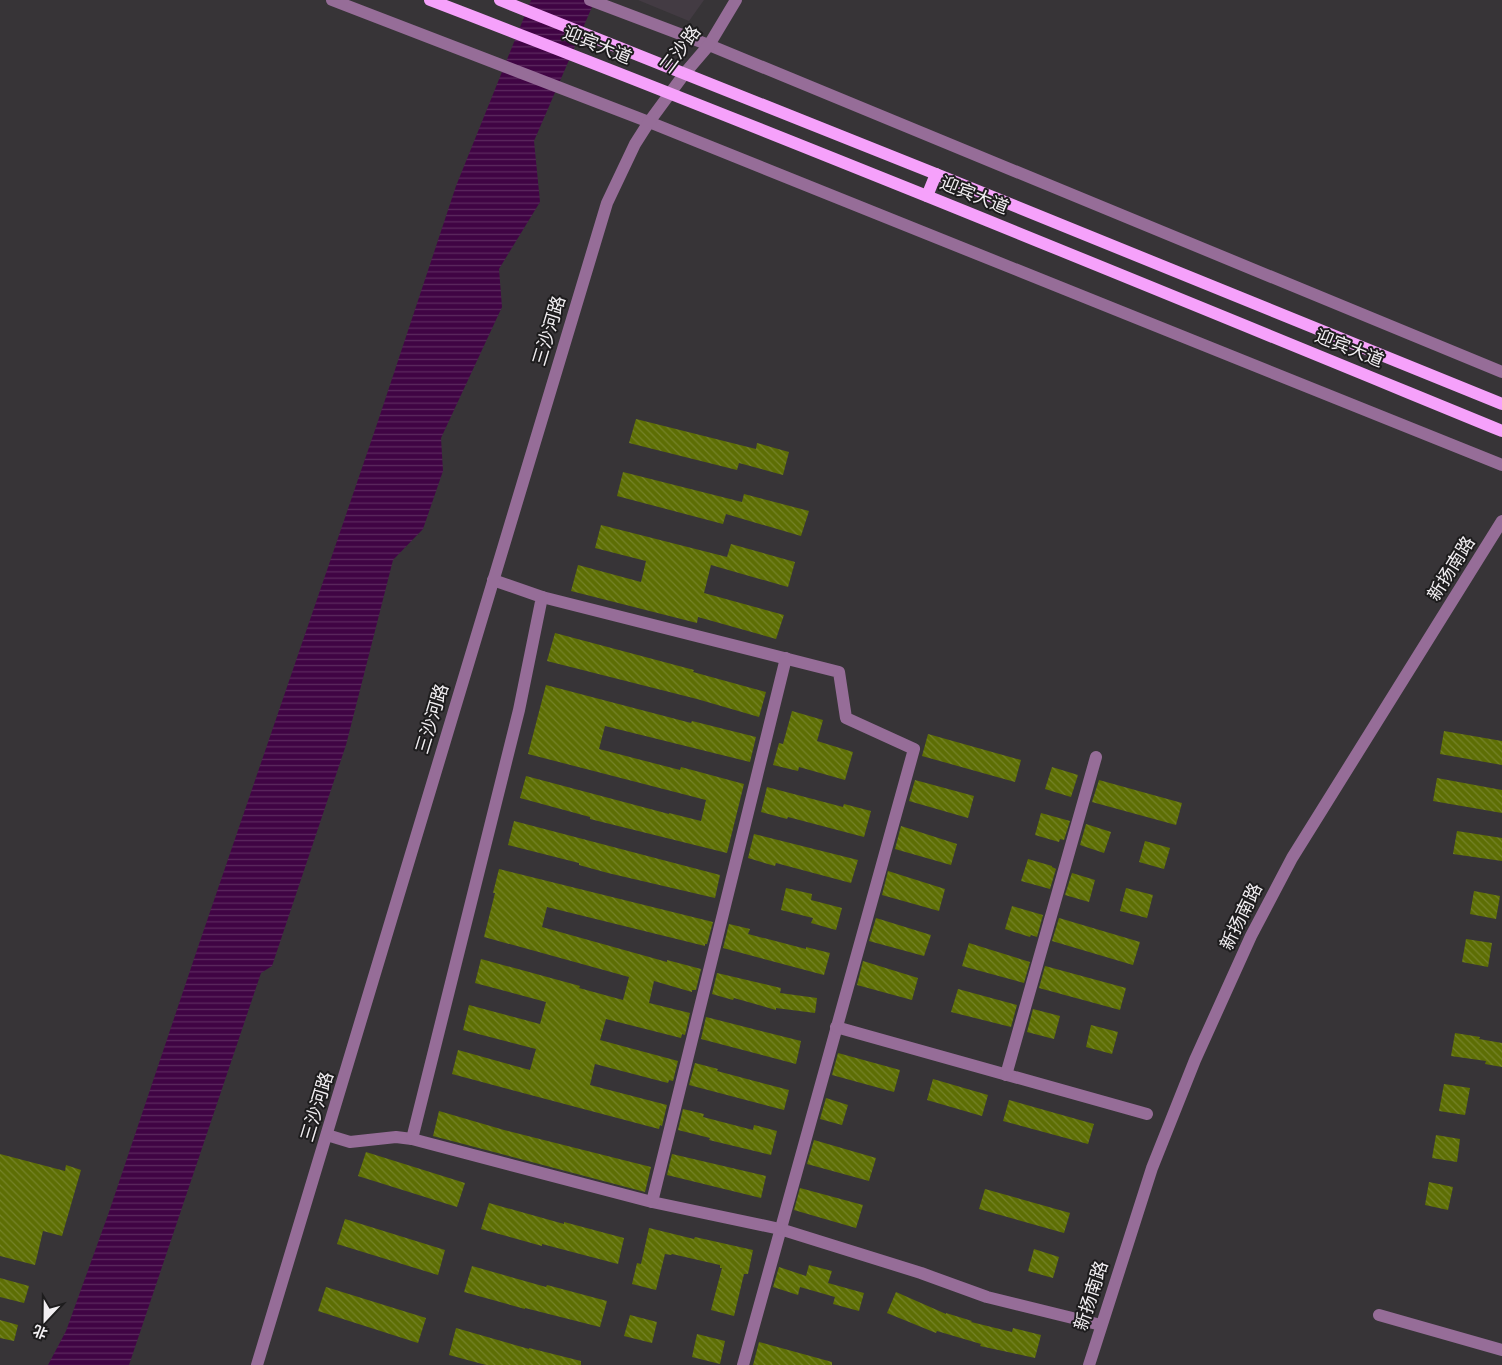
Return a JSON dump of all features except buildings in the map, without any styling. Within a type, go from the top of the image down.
[{"type":"main road","name":"迎宾大道","points":[[430,0],[927,196],[1502,431]]},
{"type":"main road","name":"迎宾大道","points":[[500,0],[936,174],[1502,404]]},
{"type":"main road","points":[[927,196],[936,174]]},
{"type":"street","points":[[332,0],[649,122],[1502,465]]},
{"type":"street","points":[[590,0],[709,45],[1502,372]]},
{"type":"street","name":"三沙路","points":[[670,94],[709,45],[736,0]]},
{"type":"street","name":"三沙河路","points":[[257,1365],[328,1135],[607,203],[635,144],[670,94]]},
{"type":"street","name":"新扬南路","points":[[1089,1365],[1152,1168],[1195,1060],[1251,936],[1292,858],[1502,521]]},
{"type":"street","points":[[493,580],[542,597],[839,672],[846,718],[914,749],[743,1365]]},
{"type":"street","points":[[412,1140],[519,710],[542,597]]},
{"type":"street","points":[[652,1202],[786,658]]},
{"type":"street","points":[[1006,1075],[1096,757]]},
{"type":"street","points":[[836,1027],[1147,1114]]},
{"type":"street","points":[[328,1135],[350,1142],[396,1137],[412,1140],[652,1202],[780,1229],[921,1273],[987,1297],[1101,1325]]},
{"type":"street","points":[[1380,1315],[1502,1350]]},
{"type":"shaded area","points":[[531,0],[595,0],[534,141],[540,202],[499,269],[502,307],[441,438],[443,471],[423,529],[393,560],[346,745],[272,966],[261,973],[129,1365],[48,1365],[66,1331],[109,1212],[456,186]]},
{"type":"shaded area","points":[[638,0],[704,0],[689,21]]}]
